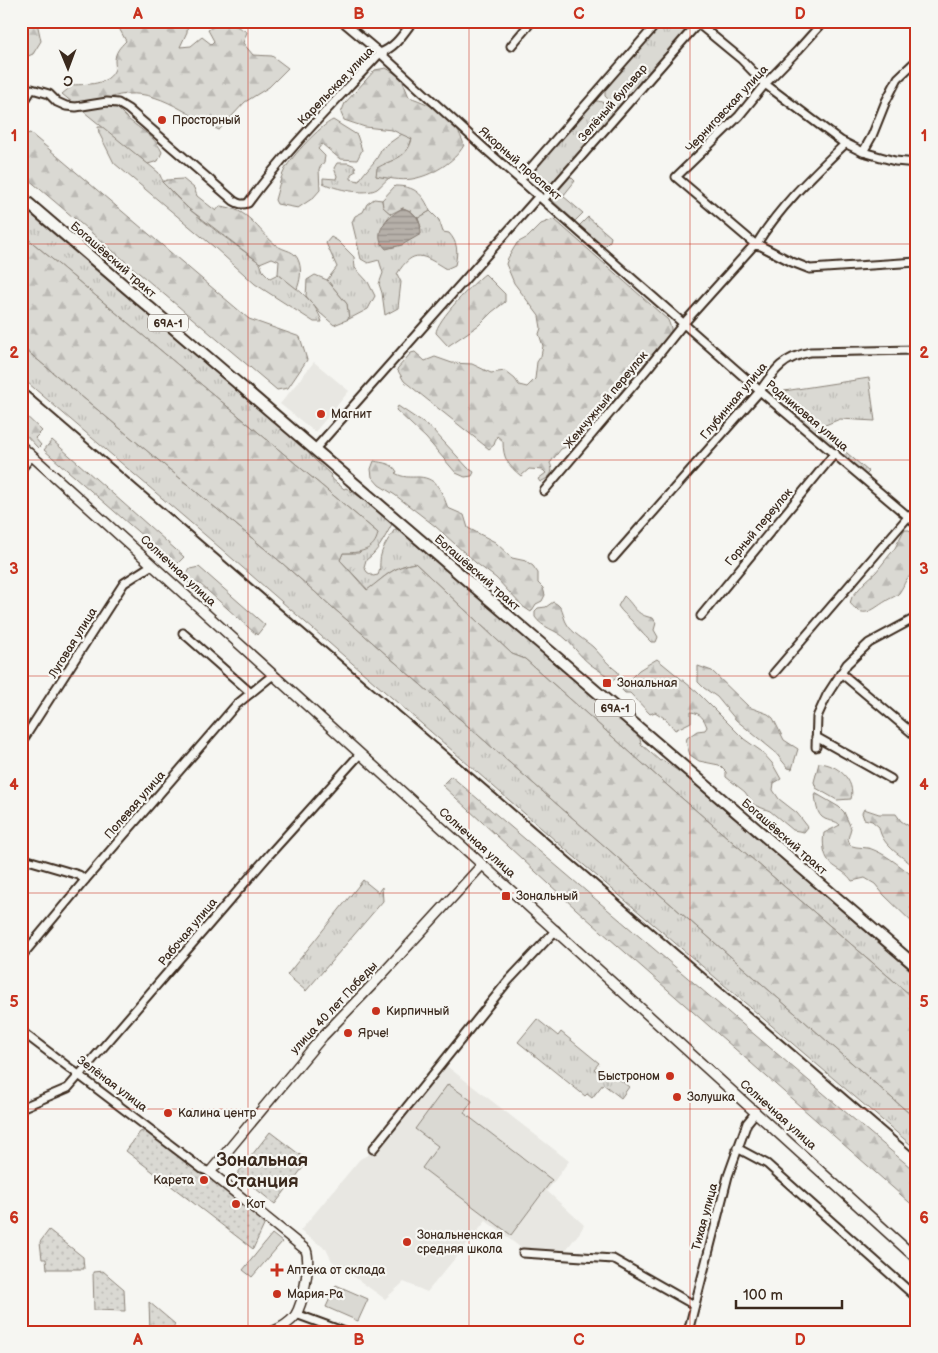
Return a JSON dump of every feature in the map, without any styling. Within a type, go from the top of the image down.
[{"type":"main road","name":"Богашёвский тракт","points":[[21,197],[917,967]]},
{"type":"street","name":"Якорный проспект","points":[[342,21],[684,323]]},
{"type":"street","name":"Карельская улица","points":[[21,107],[32,89],[49,94],[57,102],[66,106],[76,107],[107,102],[118,103],[128,109],[240,204],[248,203],[275,167],[380,53],[389,50],[393,46],[413,21]]},
{"type":"street","points":[[511,46],[532,21]]},
{"type":"street","name":"Зелёный бульвар","points":[[520,180],[659,21]]},
{"type":"street","name":"Черниговская улица","points":[[756,245],[676,177],[738,116],[824,21]]},
{"type":"street","points":[[697,22],[741,59],[765,84],[845,144],[863,152],[895,161],[917,163]]},
{"type":"street","name":"Зелёный бульвар","points":[[315,449],[542,198],[697,22]]},
{"type":"street","points":[[863,152],[898,78],[917,60]]},
{"type":"street","name":"Жемчужный переулок","points":[[544,490],[684,323],[750,248],[756,245],[770,223],[796,193],[845,144]]},
{"type":"street","points":[[756,245],[810,269],[917,262]]},
{"type":"street","name":"Родниковая улица","points":[[684,323],[760,391],[917,524]]},
{"type":"street","name":"Глубинная улица","points":[[613,558],[760,391],[784,361],[795,355],[810,352],[917,350]]},
{"type":"street","name":"Солнечная улица","points":[[21,446],[917,1259]]},
{"type":"street","name":"Горный переулок","points":[[701,616],[835,453]]},
{"type":"street","points":[[21,469],[32,456]]},
{"type":"street","points":[[774,674],[908,517]]},
{"type":"street","name":"Луговая улица","points":[[21,743],[124,583],[152,564]]},
{"type":"street","points":[[816,746],[817,717],[827,695],[847,664],[869,643],[917,617]]},
{"type":"street","points":[[183,633],[251,693]]},
{"type":"street","points":[[841,673],[917,738]]},
{"type":"street","name":"Полевая улица","points":[[21,957],[236,705],[273,675]]},
{"type":"street","points":[[816,737],[891,779]]},
{"type":"street","name":"Рабочая улица","points":[[21,1108],[68,1088],[268,856],[360,754]]},
{"type":"street","points":[[21,858],[79,875],[85,880]]},
{"type":"street","name":"улица 40 лет Победы","points":[[210,1172],[324,1036],[482,865]]},
{"type":"street","points":[[374,1149],[491,1000],[556,930]]},
{"type":"street","name":"Зелёная улица","points":[[21,1031],[202,1169],[210,1172],[306,1250],[308,1265],[305,1285],[296,1314]]},
{"type":"street","name":"Тихая улица","points":[[688,1332],[728,1176],[747,1123],[756,1112]]},
{"type":"street","points":[[737,1148],[766,1164],[917,1298]]},
{"type":"street","points":[[523,1253],[613,1259],[694,1305]]},
{"type":"street","points":[[272,1332],[283,1330],[296,1314],[345,1332]]},
{"type":"shaded area","points":[[403,208],[417,218],[421,234],[402,245],[386,249],[380,237],[380,231],[387,220]]},
{"type":"shaded area","points":[[314,362],[349,391],[315,432],[280,404]]},
{"type":"shaded area","points":[[444,1064],[569,1161],[547,1191],[584,1225],[565,1251],[521,1248],[486,1221],[427,1292],[404,1282],[385,1299],[332,1261],[326,1249],[300,1231],[360,1159],[379,1149]]},
{"type":"green space","points":[[33,21],[38,27],[41,41],[33,54],[21,59],[21,22]]},
{"type":"green space","points":[[122,21],[188,21],[187,32],[180,47],[191,46],[202,37],[211,44],[214,41],[208,30],[223,24],[237,26],[247,32],[243,43],[253,55],[272,56],[288,68],[269,87],[245,102],[219,130],[155,98],[142,94],[112,97],[123,114],[151,137],[162,152],[158,161],[148,164],[62,94],[73,85],[97,83],[112,75],[117,52],[126,41],[120,30]]},
{"type":"green space","points":[[663,21],[688,21],[689,27],[622,106],[617,108],[605,96],[605,88]]},
{"type":"green space","points":[[386,68],[401,77],[409,97],[427,104],[450,120],[456,127],[464,145],[449,162],[427,175],[403,180],[376,176],[377,168],[403,155],[410,146],[412,139],[392,130],[365,127],[344,120],[341,113],[345,103],[375,70]]},
{"type":"green space","points":[[596,101],[607,105],[612,112],[612,117],[550,186],[541,189],[533,181],[534,169],[592,103]]},
{"type":"green space","points":[[333,120],[357,135],[362,150],[357,160],[340,159],[322,144],[318,149],[325,156],[324,162],[319,169],[320,190],[313,198],[298,208],[277,204],[275,200],[279,184],[289,163],[314,135]]},
{"type":"green space","points":[[98,127],[104,127],[159,173],[165,184],[188,209],[260,263],[263,271],[270,278],[278,274],[298,289],[315,307],[322,322],[314,322],[255,284],[114,163],[99,133]]},
{"type":"green space","points":[[30,133],[249,319],[300,337],[307,360],[288,388],[277,390],[21,173],[21,136]]},
{"type":"green space","points":[[402,134],[412,138],[410,144],[402,155],[384,164],[376,176],[389,178],[377,189],[358,192],[323,183],[323,178],[336,179],[337,176],[334,168],[337,163],[348,163],[355,166],[356,171],[351,174],[351,179],[359,181],[377,158],[381,149]]},
{"type":"green space","points":[[569,175],[575,181],[563,196],[583,213],[575,221],[553,201],[556,190]]},
{"type":"green space","points":[[183,179],[194,188],[197,196],[216,211],[220,206],[239,211],[246,215],[276,245],[295,255],[300,269],[297,289],[278,274],[279,261],[272,258],[260,263],[189,209],[162,182]]},
{"type":"green space","points":[[395,186],[413,189],[421,196],[430,211],[418,218],[411,211],[403,208],[391,214],[383,207],[382,200]]},
{"type":"green space","points":[[374,199],[382,200],[383,207],[391,214],[384,223],[421,227],[418,218],[430,211],[439,220],[443,232],[449,233],[454,240],[457,256],[455,265],[446,269],[425,257],[419,256],[409,260],[397,274],[401,282],[398,308],[385,315],[379,284],[383,273],[379,260],[368,263],[361,259],[352,222],[355,216],[363,212],[367,204]]},
{"type":"green space","points":[[21,206],[308,452],[331,475],[330,477],[344,489],[346,488],[365,500],[392,524],[378,549],[366,560],[364,567],[367,572],[373,576],[378,575],[383,548],[395,529],[398,529],[635,733],[640,739],[641,744],[660,761],[662,760],[684,775],[917,976],[917,1001],[677,794],[525,659],[512,654],[415,563],[395,569],[368,590],[340,560],[343,553],[359,553],[378,533],[21,233]]},
{"type":"green space","points":[[588,217],[611,237],[604,247],[579,226]]},
{"type":"green space","points":[[554,219],[668,320],[671,332],[575,447],[561,449],[550,463],[552,470],[550,475],[540,482],[538,479],[546,473],[543,470],[529,469],[521,476],[507,461],[503,441],[497,436],[494,445],[489,449],[404,381],[397,369],[411,353],[415,352],[425,361],[435,357],[452,363],[472,364],[491,373],[505,371],[519,385],[527,387],[535,379],[537,362],[541,356],[543,346],[539,334],[541,328],[539,316],[514,283],[506,264],[517,243],[528,237],[541,224]]},
{"type":"green space","points":[[21,233],[378,533],[374,544],[370,547],[365,550],[343,553],[340,560],[367,590],[394,570],[415,563],[512,654],[525,659],[677,794],[917,1001],[917,1120],[282,563],[21,346]]},
{"type":"green space","points":[[331,237],[338,241],[354,257],[355,268],[368,282],[375,296],[368,309],[349,319],[347,304],[327,280],[337,267],[326,243]]},
{"type":"green space","points":[[485,274],[505,294],[505,302],[479,325],[448,346],[436,333],[438,327],[456,302]]},
{"type":"green space","points":[[315,275],[327,280],[347,304],[349,319],[334,325],[320,313],[306,296],[307,280]]},
{"type":"green space","points":[[21,346],[282,563],[917,1120],[917,1150],[564,848],[21,377]]},
{"type":"green space","points":[[869,378],[875,421],[840,419],[818,428],[869,472],[866,475],[771,395],[782,394],[784,391]]},
{"type":"green space","points":[[398,406],[432,429],[474,472],[472,476],[465,477],[456,473],[426,438],[396,410]]},
{"type":"green space","points":[[21,411],[42,431],[35,438],[41,445],[38,448],[21,430]]},
{"type":"green space","points":[[52,440],[184,557],[176,565],[44,450]]},
{"type":"green space","points":[[374,461],[390,465],[397,472],[395,473],[401,476],[425,478],[435,483],[448,508],[464,515],[468,528],[495,542],[512,558],[526,561],[533,566],[538,573],[538,583],[543,588],[545,595],[542,601],[536,604],[531,612],[522,606],[496,578],[476,563],[435,526],[379,485],[372,477],[371,469]]},
{"type":"green space","points":[[904,530],[909,530],[917,536],[917,573],[907,578],[897,595],[868,612],[859,611],[850,603],[852,597],[876,572],[895,548]]},
{"type":"green space","points":[[199,567],[265,625],[257,635],[199,583],[193,586],[184,579],[190,569]]},
{"type":"green space","points":[[624,596],[642,615],[653,618],[656,623],[654,630],[658,637],[656,642],[651,642],[618,606]]},
{"type":"green space","points":[[553,602],[561,609],[569,627],[593,647],[618,672],[619,678],[613,680],[594,667],[562,636],[538,621],[535,617],[535,611]]},
{"type":"green space","points":[[657,659],[697,692],[744,739],[761,751],[772,763],[781,779],[774,783],[773,790],[779,799],[797,813],[808,827],[804,832],[793,830],[770,811],[754,805],[745,792],[726,777],[726,772],[719,765],[699,761],[690,755],[686,742],[687,738],[697,731],[705,730],[707,727],[700,715],[691,712],[691,722],[675,730],[666,719],[655,712],[650,714],[630,693],[625,693],[622,690],[622,687],[639,670]]},
{"type":"green space","points":[[698,666],[712,671],[749,707],[768,714],[773,718],[784,740],[798,749],[792,769],[788,768],[774,751],[736,720],[717,697],[698,682]]},
{"type":"green space","points":[[819,763],[832,766],[844,774],[851,786],[851,799],[837,800],[816,788],[814,782]]},
{"type":"green space","points":[[451,776],[917,1173],[917,1209],[576,909],[442,785]]},
{"type":"green space","points":[[815,793],[844,812],[851,828],[848,839],[850,845],[879,852],[917,880],[917,927],[875,884],[865,878],[852,881],[828,860],[824,849],[824,833],[840,825],[820,815]]},
{"type":"green space","points":[[864,809],[879,814],[896,814],[901,821],[917,831],[917,869],[889,846],[884,840],[879,827],[872,821],[864,819],[862,813]]},
{"type":"green space","points":[[363,880],[378,892],[382,887],[383,901],[306,991],[287,975]]},
{"type":"green space","points":[[537,1019],[558,1036],[561,1032],[599,1063],[594,1069],[603,1076],[608,1070],[629,1087],[621,1098],[603,1084],[592,1098],[587,1094],[585,1096],[518,1042]]},
{"type":"green space","points":[[448,1084],[472,1101],[464,1113],[552,1180],[511,1235],[422,1168],[438,1146],[415,1129]]},
{"type":"green space","points":[[146,1130],[266,1221],[253,1249],[126,1151],[140,1132]]},
{"type":"green space","points":[[270,1132],[308,1161],[275,1204],[237,1174]]},
{"type":"green space","points":[[49,1230],[83,1257],[84,1269],[47,1269],[46,1259],[42,1259],[40,1242]]},
{"type":"green space","points":[[272,1234],[282,1242],[252,1277],[243,1270]]},
{"type":"green space","points":[[103,1271],[124,1289],[125,1311],[94,1310],[93,1272]]},
{"type":"green space","points":[[336,1285],[368,1299],[358,1321],[326,1307]]},
{"type":"green space","points":[[149,1302],[175,1324],[172,1329],[178,1332],[150,1332]]},
{"type":"railway","points":[[21,386],[917,1156]]},
{"type":"place","name":"Просторный","points":[[162,120]]},
{"type":"place","name":"Магнит","points":[[321,414]]},
{"type":"place","name":"Зональная","points":[[607,683]]},
{"type":"place","name":"Зональный","points":[[506,896]]},
{"type":"place","name":"Кирпичный","points":[[376,1011]]},
{"type":"place","name":"Ярче!","points":[[348,1033]]},
{"type":"place","name":"Быстроном","points":[[670,1076]]},
{"type":"place","name":"Золушка","points":[[677,1097]]},
{"type":"place","name":"Калина центр","points":[[168,1113]]},
{"type":"place","name":"Карета","points":[[204,1180]]},
{"type":"place","name":"Кот","points":[[236,1204]]},
{"type":"place","name":"Зональненская средняя школа","points":[[407,1242]]},
{"type":"place","name":"Аптека от склада","points":[[277,1270]]},
{"type":"place","name":"Мария-Ра","points":[[277,1294]]},
{"type":"district","name":"Зональная Станция","points":[[262,1170]]}]
